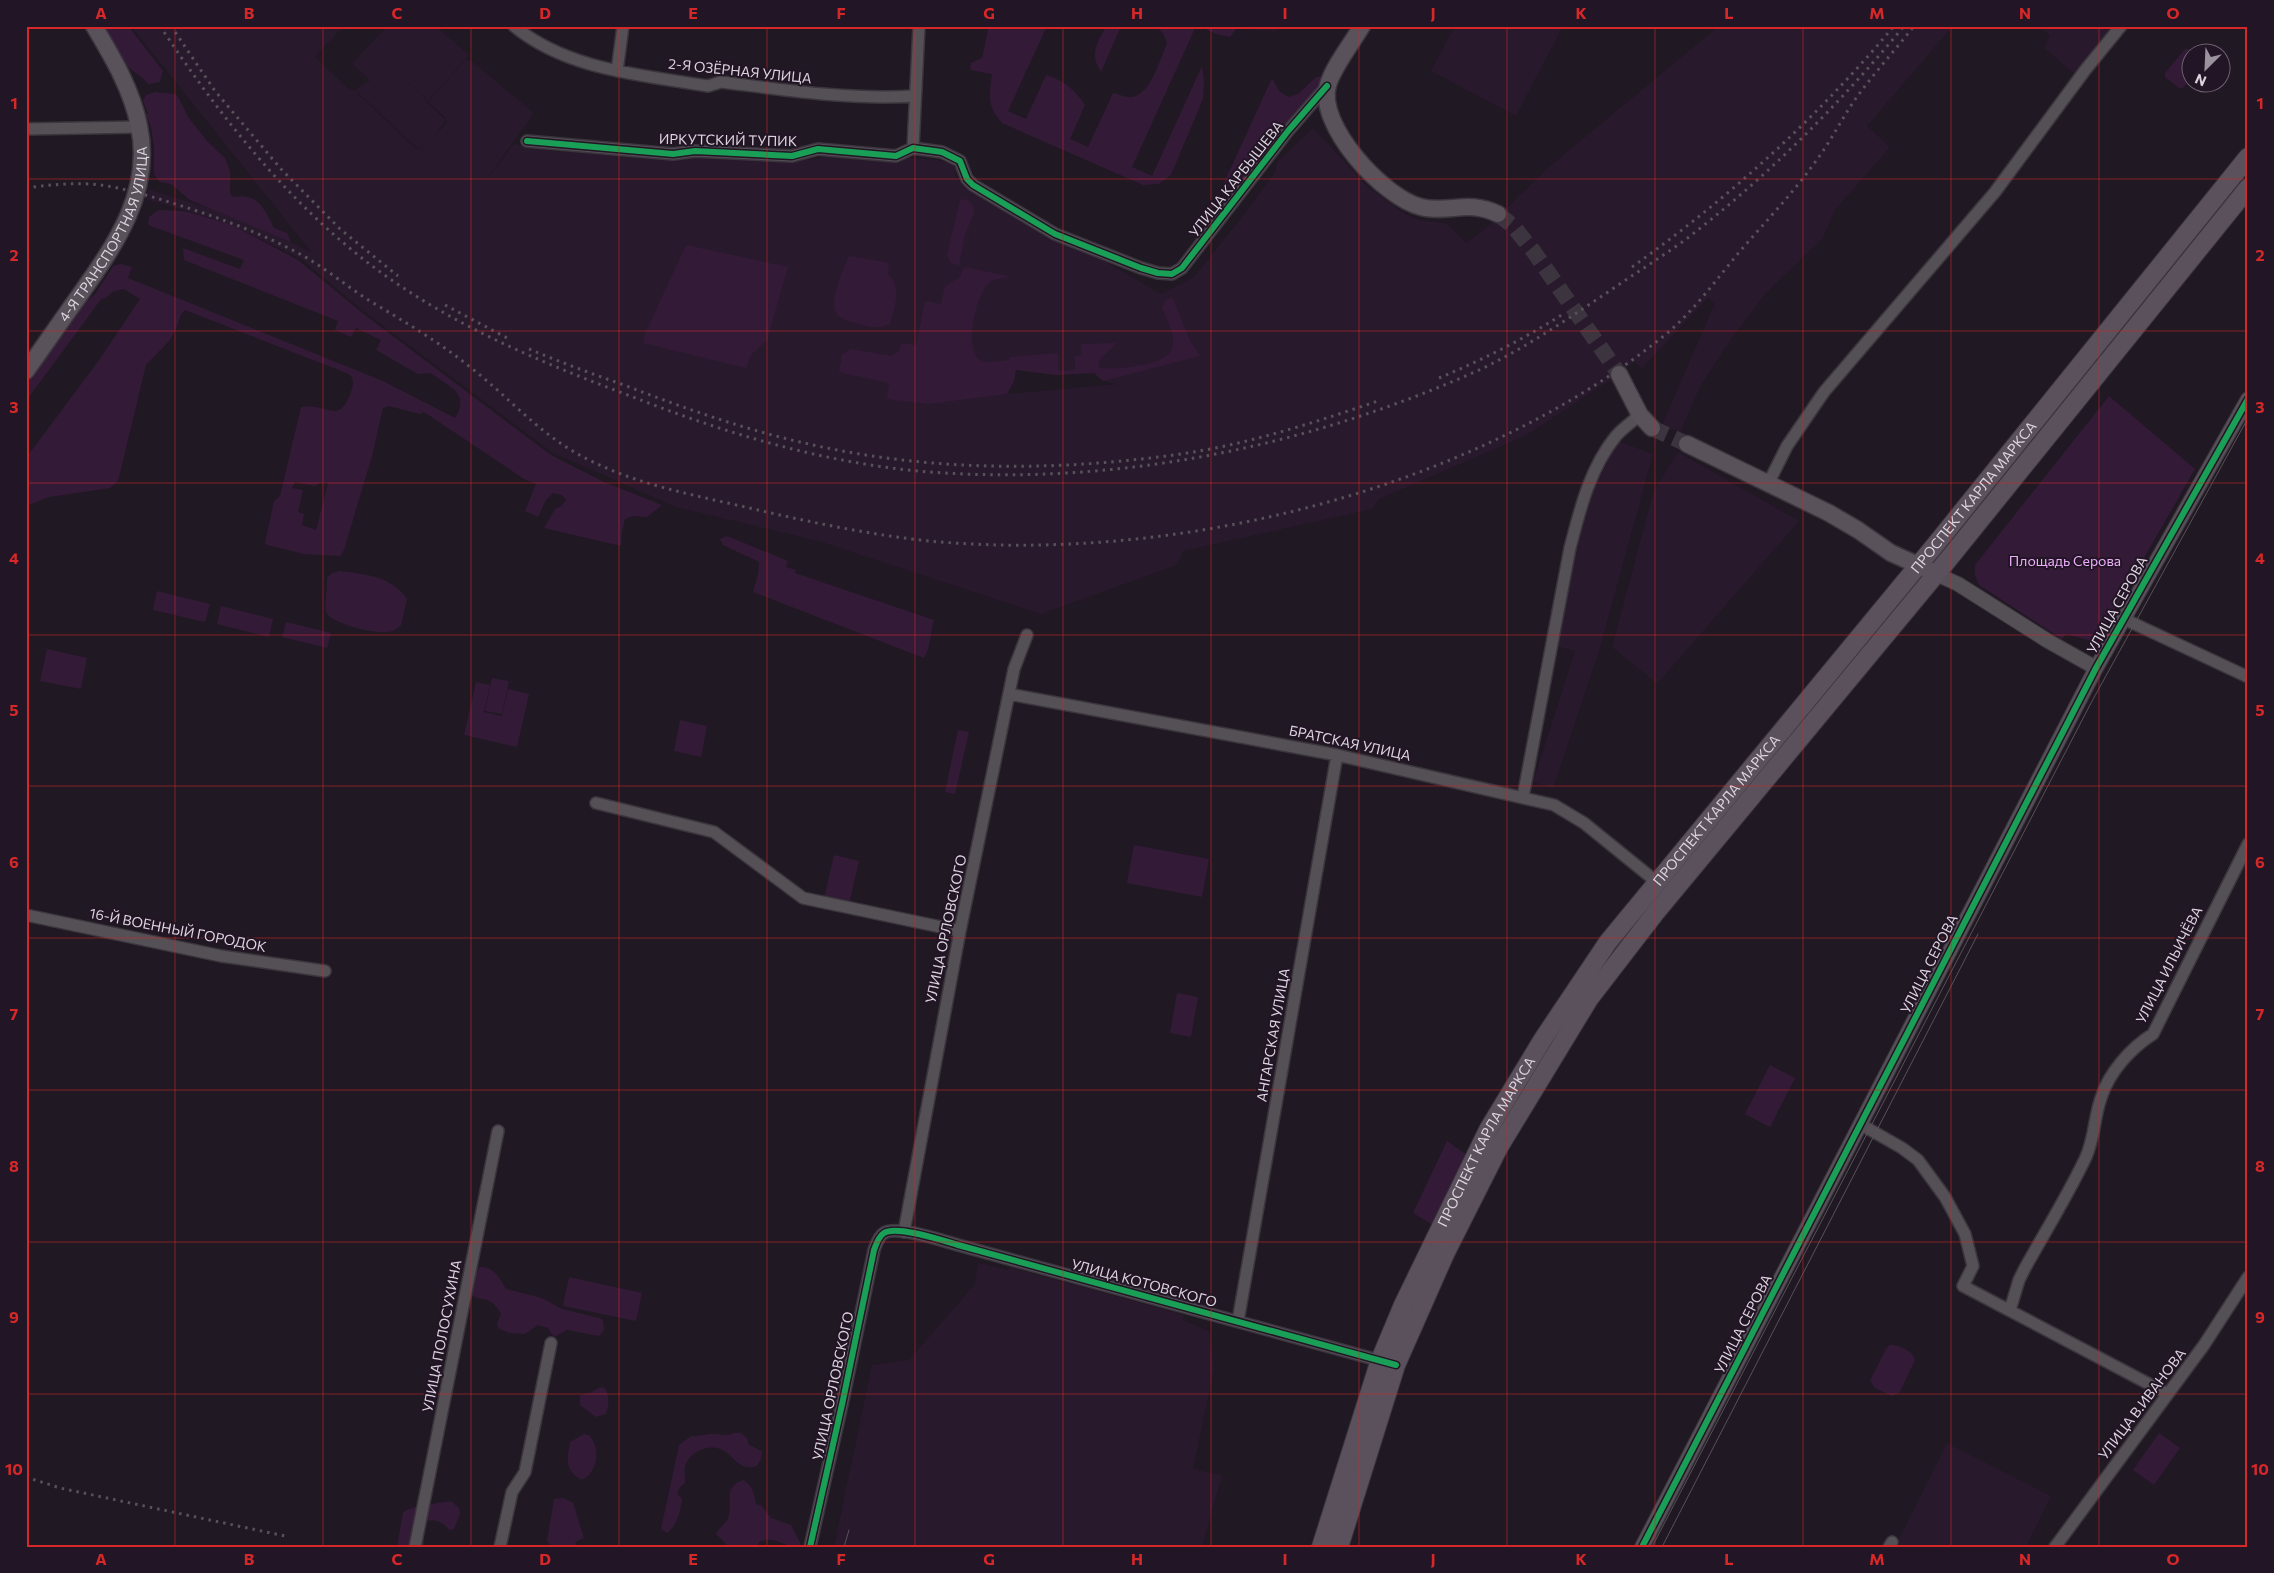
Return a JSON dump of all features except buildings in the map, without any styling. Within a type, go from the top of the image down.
[{"type":"main road","name":"4-Я ТРАНСПОРТНАЯ УЛИЦА","points":[[26,371],[96,273],[123,230],[138,192],[142,163],[139,127],[127,87],[94,26]]},
{"type":"main road","name":"УЛИЦА КАРБЫШЕВА","points":[[1328,86],[1362,26]]},
{"type":"main road","points":[[1328,86],[1326,105],[1333,124],[1348,146],[1384,187],[1406,202],[1422,207],[1484,207],[1498,214]]},
{"type":"main road","name":"ПРОСПЕКТ КАРЛА МАРКСА","points":[[1339,1547],[1403,1305],[1488,1130],[1543,1039],[1600,952],[1918,565],[2248,157]]},
{"type":"main road","name":"ПРОСПЕКТ КАРЛА МАРКСА","points":[[1321,1547],[1388,1363],[1483,1176],[1548,1064],[1590,1000],[1645,926],[1936,574],[2248,188]]},
{"type":"main road","points":[[2134,298],[2148,310]]},
{"type":"main road","points":[[1619,374],[1640,415],[1652,428]]},
{"type":"main road","points":[[1687,444],[1828,513],[1858,530],[1891,553],[1936,574]]},
{"type":"street","name":"2-Я ОЗЁРНАЯ УЛИЦА","points":[[514,26],[538,44],[554,52],[616,71],[708,86],[721,82],[825,94],[883,98],[914,96]]},
{"type":"street","points":[[616,71],[624,26]]},
{"type":"street","points":[[913,148],[914,96],[919,26]]},
{"type":"street","points":[[1768,484],[1787,446],[1824,392],[1995,192],[2086,69],[2121,26]]},
{"type":"street","name":"УЛИЦА КАРБЫШЕВА","points":[[1158,273],[1172,274],[1182,268],[1288,131],[1328,86]]},
{"type":"street","points":[[26,129],[139,127]]},
{"type":"street","name":"ИРКУТСКИЙ ТУПИК","points":[[527,141],[673,154],[695,151],[792,156],[818,149],[896,156],[913,148],[942,152],[960,162],[967,179],[972,185],[1056,234],[1158,273]]},
{"type":"street","name":"УЛИЦА СЕРОВА","points":[[1642,1547],[2096,668],[2248,399]]},
{"type":"street","points":[[1523,798],[1568,557],[1579,512],[1589,484],[1606,449],[1617,434],[1640,415]]},
{"type":"street","points":[[1936,574],[1958,584],[2048,641],[2096,668]]},
{"type":"street","points":[[2124,619],[2248,677]]},
{"type":"street","name":"УЛИЦА ОРЛОВСКОГО","points":[[904,1232],[960,931],[1014,669],[1027,635]]},
{"type":"street","name":"БРАТСКАЯ УЛИЦА","points":[[1009,694],[1336,755],[1554,805],[1566,810],[1658,883]]},
{"type":"street","name":"АНГАРСКАЯ УЛИЦА","points":[[1238,1321],[1336,755]]},
{"type":"street","points":[[596,803],[714,832],[803,898],[960,931]]},
{"type":"street","name":"УЛИЦА ИЛЬИЧЁВА","points":[[2010,1310],[2024,1268],[2086,1157],[2096,1131],[2100,1099],[2108,1080],[2137,1044],[2153,1034],[2248,844]]},
{"type":"street","name":"16-Й ВОЕННЫЙ ГОРОДОК","points":[[26,915],[221,956],[325,971]]},
{"type":"street","points":[[1860,1124],[1902,1148],[1918,1160],[1945,1198],[1965,1234],[1973,1266],[1963,1286],[2168,1394]]},
{"type":"street","name":"УЛИЦА ПОЛОСУХИНА","points":[[415,1547],[498,1131]]},
{"type":"street","name":"УЛИЦА КОТОВСКОГО","points":[[884,1233],[892,1231],[904,1232],[958,1244],[1388,1363]]},
{"type":"street","name":"УЛИЦА ОРЛОВСКОГО","points":[[810,1547],[874,1250],[878,1240],[884,1233]]},
{"type":"street","name":"УЛИЦА В.ИВАНОВА","points":[[2055,1547],[2204,1345],[2248,1277]]},
{"type":"street","points":[[500,1547],[512,1492],[525,1472],[550,1343]]},
{"type":"shaded area","points":[[131,26],[344,26],[315,57],[351,91],[354,90],[415,148],[419,149],[425,142],[419,148],[416,147],[355,90],[370,80],[352,64],[387,26],[436,26],[469,55],[427,102],[425,97],[402,77],[424,97],[426,102],[444,118],[445,122],[434,136],[447,123],[445,117],[428,102],[466,59],[474,63],[534,113],[484,183],[514,144],[559,152],[562,147],[792,160],[818,159],[831,152],[938,160],[958,166],[955,175],[969,190],[1052,240],[1096,256],[1161,294],[1193,278],[1243,216],[1275,172],[1278,161],[1313,128],[1368,187],[1405,214],[1422,221],[1446,223],[1466,243],[1487,227],[1550,166],[1719,26],[1953,26],[1867,126],[1890,147],[1835,210],[1823,238],[1766,293],[1731,339],[1701,385],[1680,432],[1662,425],[1715,303],[1708,298],[1642,368],[1634,362],[1525,436],[1379,499],[1372,509],[1183,551],[1177,565],[1041,614],[822,542],[676,507],[553,453],[361,309],[301,259],[225,222],[145,199],[148,189],[250,221],[312,253]],"holes":[[[1016,370],[1056,375],[1094,373],[1103,381],[1118,384],[1007,394],[1014,381]]]},
{"type":"shaded area","points":[[1247,26],[1279,26],[1276,31],[1255,30]]},
{"type":"shaded area","points":[[1455,26],[1563,26],[1516,116],[1431,71]]},
{"type":"shaded area","points":[[2039,26],[2115,26],[2075,74],[2044,48],[2050,36]]},
{"type":"shaded area","points":[[1618,441],[1653,454],[1600,648],[1553,788],[1533,782],[1575,651],[1556,646],[1575,542],[1586,504]]},
{"type":"shaded area","points":[[1678,452],[1799,521],[1657,684],[1612,647],[1654,490]]},
{"type":"shaded area","points":[[978,1263],[1008,1270],[1009,1267],[1184,1315],[1183,1320],[1209,1331],[1214,1369],[1193,1469],[1222,1475],[1202,1547],[834,1547],[872,1365],[909,1360],[975,1284]]},
{"type":"shaded area","points":[[1947,1443],[2051,1496],[2026,1547],[1895,1547]]},
{"type":"green space","points":[[101,26],[128,26],[163,71],[160,82],[148,84],[121,61]]},
{"type":"green space","points":[[989,26],[1047,26],[1008,111],[1026,119],[1046,75],[1058,80],[1073,90],[1085,105],[1070,139],[1088,147],[1113,93],[1133,97],[1140,94],[1150,82],[1167,43],[1157,26],[1196,26],[1132,167],[1152,176],[1202,66],[1204,82],[1203,99],[1171,175],[1159,184],[1143,185],[1002,123],[991,106],[990,88],[992,74],[970,70],[971,63],[982,58]]},
{"type":"green space","points":[[1106,26],[1121,26],[1101,72],[1095,59],[1095,54],[1097,43]]},
{"type":"green space","points":[[1199,26],[1238,26],[1230,37],[1216,34]]},
{"type":"green space","points":[[2182,53],[2182,88],[2179,88],[2165,77],[2165,73]]},
{"type":"green space","points":[[1316,77],[1323,77],[1325,81],[1239,189],[1223,185],[1272,78],[1279,91],[1288,97],[1298,94]]},
{"type":"green space","points":[[155,92],[175,94],[178,97],[188,117],[207,141],[225,158],[230,171],[230,194],[233,197],[249,197],[254,200],[263,208],[274,228],[287,233],[291,242],[190,200],[171,184],[160,182],[154,174],[154,146],[151,127],[145,113],[148,114],[143,101],[146,95]]},
{"type":"green space","points":[[966,199],[973,205],[974,213],[965,235],[959,266],[951,263],[947,255],[960,200]]},
{"type":"green space","points":[[158,210],[184,211],[230,224],[298,260],[365,315],[551,455],[604,482],[662,505],[647,517],[633,516],[625,519],[621,546],[544,528],[555,509],[566,500],[562,495],[553,493],[546,500],[538,517],[525,511],[536,484],[524,479],[424,412],[420,414],[389,406],[383,408],[372,456],[344,550],[340,556],[304,554],[267,545],[265,543],[274,501],[280,496],[301,407],[310,406],[336,411],[346,402],[351,392],[353,380],[349,374],[185,310],[181,314],[170,340],[146,365],[118,481],[110,488],[49,497],[26,506],[26,458],[99,360],[140,299],[124,289],[114,291],[104,299],[102,298],[26,401],[26,380],[80,307],[96,293],[113,266],[121,264],[132,267],[128,278],[383,381],[455,418],[459,409],[461,402],[456,391],[431,373],[418,374],[376,350],[381,340],[356,328],[351,337],[335,330],[338,321],[184,260],[183,248],[240,269],[244,260],[148,225],[149,217]],"holes":[[[295,482],[315,486],[322,482],[328,483],[316,530],[302,525],[304,514],[298,512],[303,490],[292,488]]]},
{"type":"green space","points":[[686,245],[788,267],[767,340],[750,356],[746,368],[643,343],[645,334]]},
{"type":"green space","points":[[849,256],[889,263],[888,274],[893,280],[896,292],[890,324],[877,327],[865,326],[845,319],[836,312],[834,300]]},
{"type":"green space","points":[[964,267],[1012,277],[1000,278],[990,282],[980,297],[973,321],[972,345],[975,354],[980,360],[995,362],[1010,360],[1010,357],[1058,353],[1059,371],[1075,370],[1075,356],[1082,355],[1081,344],[1116,343],[1100,360],[1098,363],[1099,368],[1139,366],[1151,363],[1168,355],[1172,349],[1172,333],[1162,308],[1165,301],[1172,297],[1190,340],[1200,356],[1103,381],[1094,373],[1056,375],[1016,370],[1014,381],[1007,394],[928,404],[887,399],[889,383],[839,372],[842,355],[851,349],[891,356],[898,352],[902,343],[916,345],[925,301],[941,304],[945,286],[960,277]]},
{"type":"green space","name":"Площадь Серова","points":[[2109,396],[2195,469],[2096,642],[2066,634],[2062,639],[1979,585],[1975,575],[1975,565]]},
{"type":"green space","points":[[727,536],[788,561],[786,567],[796,570],[795,573],[934,620],[929,645],[924,658],[753,592],[759,562],[723,545],[720,539]]},
{"type":"green space","points":[[339,571],[377,578],[394,585],[401,591],[407,599],[401,625],[391,631],[373,631],[344,624],[330,616],[326,612],[327,578],[332,573]]},
{"type":"green space","points":[[157,591],[210,604],[205,622],[153,610]]},
{"type":"green space","points":[[221,606],[273,619],[269,637],[217,624]]},
{"type":"green space","points":[[286,622],[331,633],[327,648],[282,637]]},
{"type":"green space","points":[[47,649],[87,658],[81,689],[40,681]]},
{"type":"green space","points":[[492,678],[509,681],[502,714],[485,711]]},
{"type":"green space","points":[[476,682],[490,685],[484,712],[502,716],[508,689],[529,694],[517,747],[464,735]]},
{"type":"green space","points":[[680,720],[707,726],[701,757],[674,751]]},
{"type":"green space","points":[[958,730],[969,732],[955,794],[945,792]]},
{"type":"green space","points":[[1134,845],[1209,859],[1202,897],[1127,883]]},
{"type":"green space","points":[[834,855],[859,861],[849,904],[824,899]]},
{"type":"green space","points":[[1177,993],[1198,997],[1191,1037],[1170,1033]]},
{"type":"green space","points":[[1770,1065],[1795,1078],[1770,1127],[1745,1114]]},
{"type":"green space","points":[[1447,1141],[1470,1157],[1436,1227],[1413,1213]]},
{"type":"green space","points":[[480,1267],[493,1271],[506,1289],[542,1298],[562,1309],[603,1320],[604,1330],[599,1336],[567,1330],[554,1337],[548,1328],[538,1325],[525,1334],[509,1333],[498,1328],[497,1323],[501,1314],[496,1307],[488,1300],[478,1298],[470,1293],[473,1275]]},
{"type":"green space","points":[[569,1277],[642,1293],[636,1321],[563,1306]]},
{"type":"green space","points":[[1890,1345],[1906,1349],[1915,1360],[1900,1392],[1892,1396],[1875,1388],[1870,1381],[1886,1349]]},
{"type":"green space","points":[[600,1387],[605,1388],[608,1395],[608,1404],[606,1414],[596,1417],[580,1405],[580,1395],[590,1393]]},
{"type":"green space","points":[[741,1433],[747,1438],[749,1445],[762,1451],[761,1459],[757,1466],[744,1467],[725,1451],[715,1448],[704,1449],[694,1454],[687,1462],[685,1483],[680,1487],[677,1494],[682,1499],[676,1522],[667,1533],[661,1529],[679,1445],[691,1436]]},
{"type":"green space","points":[[2159,1433],[2180,1448],[2154,1485],[2133,1470]]},
{"type":"green space","points":[[584,1434],[589,1435],[593,1440],[596,1459],[592,1472],[582,1480],[572,1472],[568,1459],[570,1442]]},
{"type":"green space","points":[[743,1480],[752,1490],[756,1504],[762,1506],[771,1518],[791,1525],[802,1547],[787,1547],[787,1545],[770,1540],[759,1542],[758,1547],[729,1547],[716,1534],[728,1518],[729,1496],[732,1487]]},
{"type":"green space","points":[[564,1498],[573,1503],[584,1538],[575,1542],[578,1547],[553,1547],[547,1541],[554,1499]]},
{"type":"green space","points":[[451,1501],[459,1508],[460,1514],[454,1529],[449,1530],[444,1524],[434,1520],[426,1521],[423,1523],[424,1547],[397,1547],[403,1512],[420,1506]]},
{"type":"tunnel","points":[[1498,214],[1513,226],[1534,252],[1619,374]]},
{"type":"tunnel","points":[[1652,428],[1687,444]]},
{"type":"tram line","points":[[1652,1547],[2091,703],[2248,418]]},
{"type":"tram line","points":[[1662,1547],[1978,934]]},
{"type":"tram line","points":[[844,1547],[849,1530]]},
{"type":"railway","points":[[160,26],[211,99],[239,135],[299,202],[366,261],[402,287],[457,320],[514,349],[573,374],[669,411],[741,435],[816,455],[891,468],[929,472],[1000,475],[1070,473],[1140,466],[1209,455],[1278,440],[1346,421],[1412,398],[1477,371],[1528,344],[1576,313],[1676,247],[1715,216],[1773,166],[1828,112],[1904,26]]},
{"type":"railway","points":[[171,26],[215,91],[281,169],[340,229],[398,276]]},
{"type":"railway","points":[[1632,267],[1703,213],[1770,155],[1834,93],[1894,26]]},
{"type":"railway","points":[[26,188],[59,184],[101,185],[120,188],[216,218],[282,245],[316,264],[446,349],[483,377],[557,441],[593,462],[638,480],[800,519],[865,532],[929,541],[1023,545],[1119,541],[1217,528],[1314,506],[1408,476],[1499,438],[1583,393],[1660,339],[1693,308],[1800,182],[1859,94],[1914,26]]},
{"type":"railway","points":[[445,305],[509,339]]},
{"type":"railway","points":[[1439,378],[1502,349],[1563,314]]},
{"type":"railway","points":[[529,349],[667,401],[755,430],[847,452],[942,464],[1038,466],[1133,460],[1181,454],[1257,438],[1381,400]]},
{"type":"railway","points":[[26,1477],[60,1488],[285,1536]]},
{"type":"cycle path","points":[[527,141],[673,154],[695,151],[792,156],[818,149],[896,156],[913,148],[942,152],[960,161],[967,179],[973,185],[1055,234],[1141,268],[1158,273],[1172,274],[1182,268],[1288,131],[1327,86]]},
{"type":"cycle path","points":[[1642,1547],[2096,668],[2248,399]]},
{"type":"cycle path","points":[[810,1547],[874,1250],[879,1238],[884,1233],[890,1231],[909,1232],[932,1237],[1396,1365]]}]
